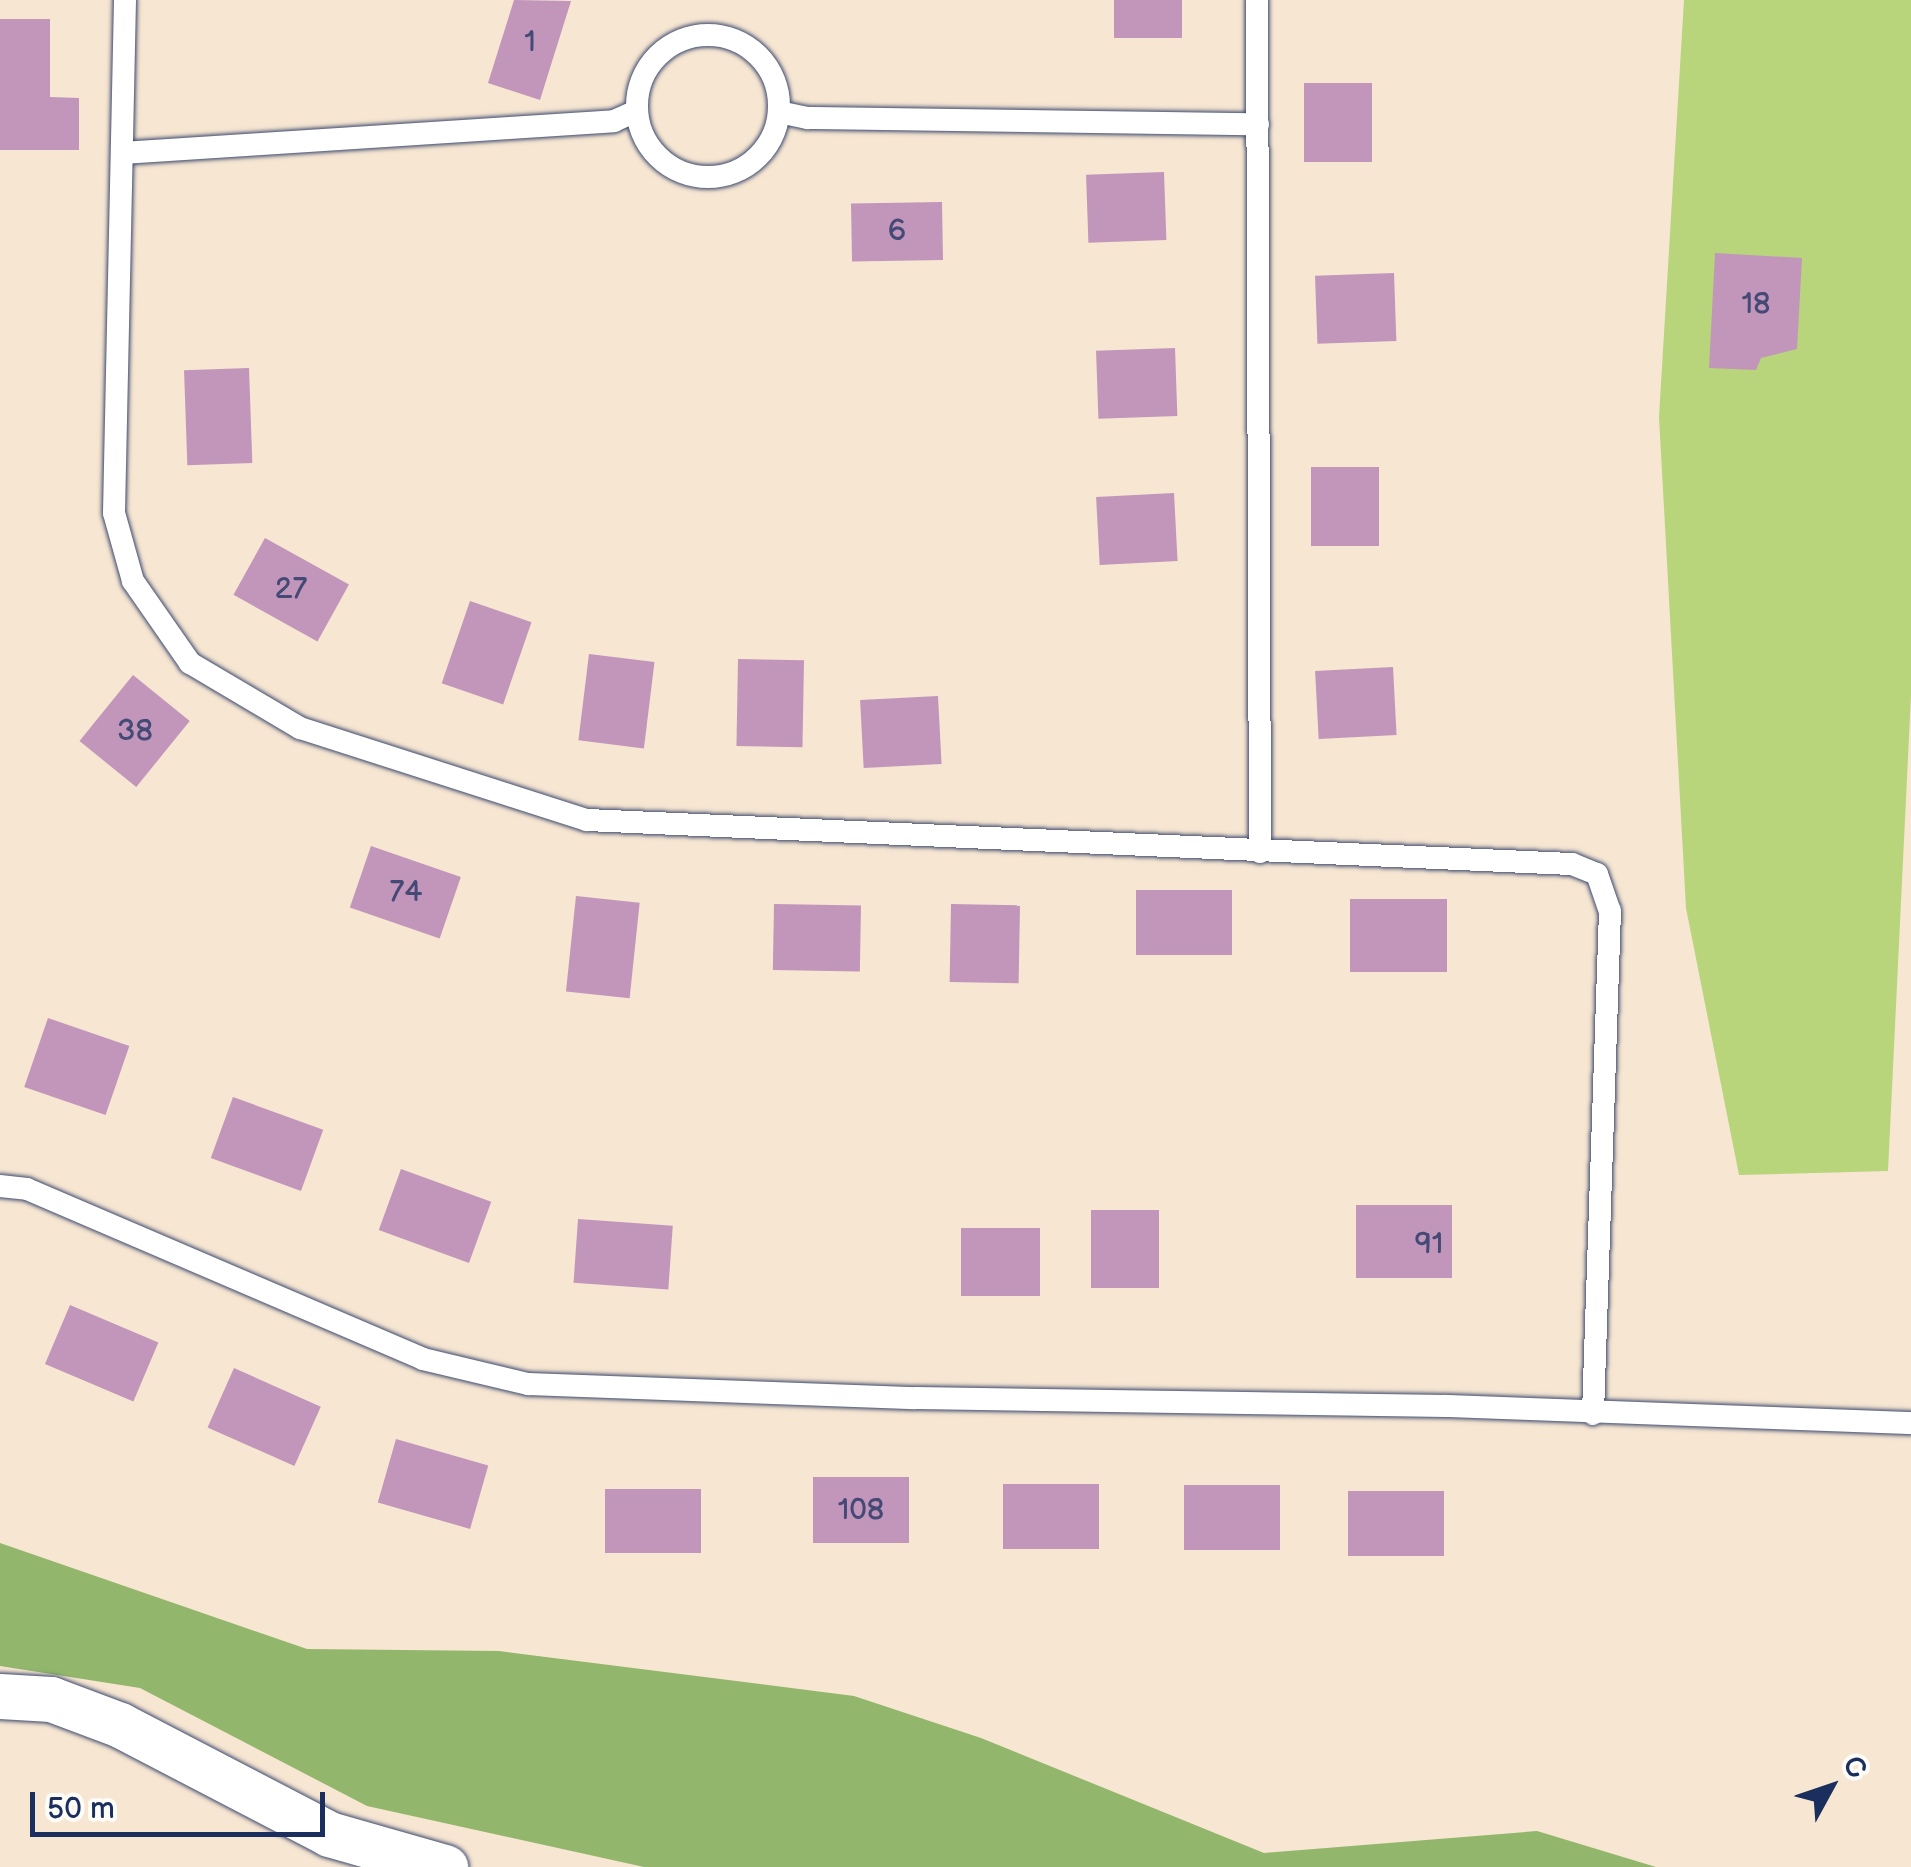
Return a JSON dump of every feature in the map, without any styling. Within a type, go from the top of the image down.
[{"type":"street","points":[[0,1696],[51,1699],[120,1724],[329,1834],[446,1867]]},
{"type":"lane","points":[[125,0],[114,513],[134,581],[190,662],[300,728],[587,820],[1572,864],[1596,874],[1610,911],[1593,1414]]},
{"type":"lane","points":[[1257,0],[1260,852]]},
{"type":"lane","points":[[697,35],[719,36],[757,54],[770,71],[779,112],[774,133],[748,166],[707,178],[686,175],[651,151],[636,111],[642,80],[659,53],[697,35]]},
{"type":"lane","points":[[122,153],[614,121],[636,111]]},
{"type":"lane","points":[[779,112],[808,118],[1258,124]]},
{"type":"lane","points":[[0,1186],[27,1189],[423,1359],[528,1384],[916,1398],[1446,1406],[1911,1423]]},
{"type":"green space","points":[[1684,0],[1911,0],[1911,695],[1888,1171],[1739,1175],[1686,908],[1659,417]]},
{"type":"green space","points":[[0,1543],[307,1649],[499,1651],[854,1696],[981,1738],[1264,1853],[1537,1831],[1656,1867],[644,1867],[367,1806],[140,1688],[0,1666]]},
{"type":"building","points":[[514,0],[571,1],[540,100],[488,83]]},
{"type":"building","points":[[1114,0],[1182,0],[1182,38],[1114,38]]},
{"type":"building","points":[[0,19],[50,19],[50,97],[79,98],[79,150],[0,150]]},
{"type":"building","points":[[1304,83],[1372,83],[1372,162],[1304,162]]},
{"type":"building","points":[[1164,172],[1166,240],[1088,243],[1086,175]]},
{"type":"building","points":[[942,202],[943,260],[852,262],[851,204]]},
{"type":"building","points":[[1715,253],[1802,258],[1797,349],[1761,358],[1756,370],[1709,368]]},
{"type":"building","points":[[1394,273],[1396,341],[1317,344],[1315,276]]},
{"type":"building","points":[[1175,348],[1177,416],[1098,419],[1096,351]]},
{"type":"building","points":[[249,368],[252,463],[187,465],[184,370]]},
{"type":"building","points":[[1311,467],[1379,467],[1379,546],[1311,546]]},
{"type":"building","points":[[1174,493],[1178,561],[1100,565],[1096,497]]},
{"type":"building","points":[[265,538],[349,585],[317,641],[233,595]]},
{"type":"building","points":[[470,601],[531,622],[503,704],[442,683]]},
{"type":"building","points":[[589,654],[655,662],[644,748],[578,740]]},
{"type":"building","points":[[738,659],[804,660],[802,747],[736,746]]},
{"type":"building","points":[[1393,667],[1397,735],[1319,739],[1315,671]]},
{"type":"building","points":[[133,675],[190,721],[136,787],[80,741]]},
{"type":"building","points":[[938,696],[942,764],[864,768],[860,700]]},
{"type":"building","points":[[371,846],[461,877],[440,938],[350,907]]},
{"type":"building","points":[[1136,890],[1232,890],[1232,955],[1136,955]]},
{"type":"building","points":[[576,896],[640,903],[630,998],[566,991]]},
{"type":"building","points":[[1350,899],[1447,899],[1447,972],[1350,972]]},
{"type":"building","points":[[774,904],[861,906],[860,972],[773,970]]},
{"type":"building","points":[[951,904],[1020,905],[1019,983],[950,982]]},
{"type":"building","points":[[48,1018],[129,1046],[106,1115],[24,1087]]},
{"type":"building","points":[[233,1097],[323,1130],[301,1191],[211,1158]]},
{"type":"building","points":[[401,1169],[491,1202],[469,1263],[379,1230]]},
{"type":"building","points":[[1356,1205],[1452,1205],[1452,1278],[1356,1278]]},
{"type":"building","points":[[1091,1210],[1159,1210],[1159,1288],[1091,1288]]},
{"type":"building","points":[[578,1219],[673,1226],[668,1289],[574,1283]]},
{"type":"building","points":[[961,1228],[1040,1228],[1040,1296],[961,1296]]},
{"type":"building","points":[[70,1305],[158,1343],[133,1401],[45,1364]]},
{"type":"building","points":[[234,1368],[321,1407],[294,1466],[208,1427]]},
{"type":"building","points":[[396,1439],[488,1465],[470,1529],[378,1502]]},
{"type":"building","points":[[813,1477],[909,1477],[909,1543],[813,1543]]},
{"type":"building","points":[[1003,1484],[1099,1484],[1099,1549],[1003,1549]]},
{"type":"building","points":[[1184,1485],[1280,1485],[1280,1550],[1184,1550]]},
{"type":"building","points":[[605,1489],[701,1489],[701,1553],[605,1553]]},
{"type":"building","points":[[1348,1491],[1444,1491],[1444,1556],[1348,1556]]}]
